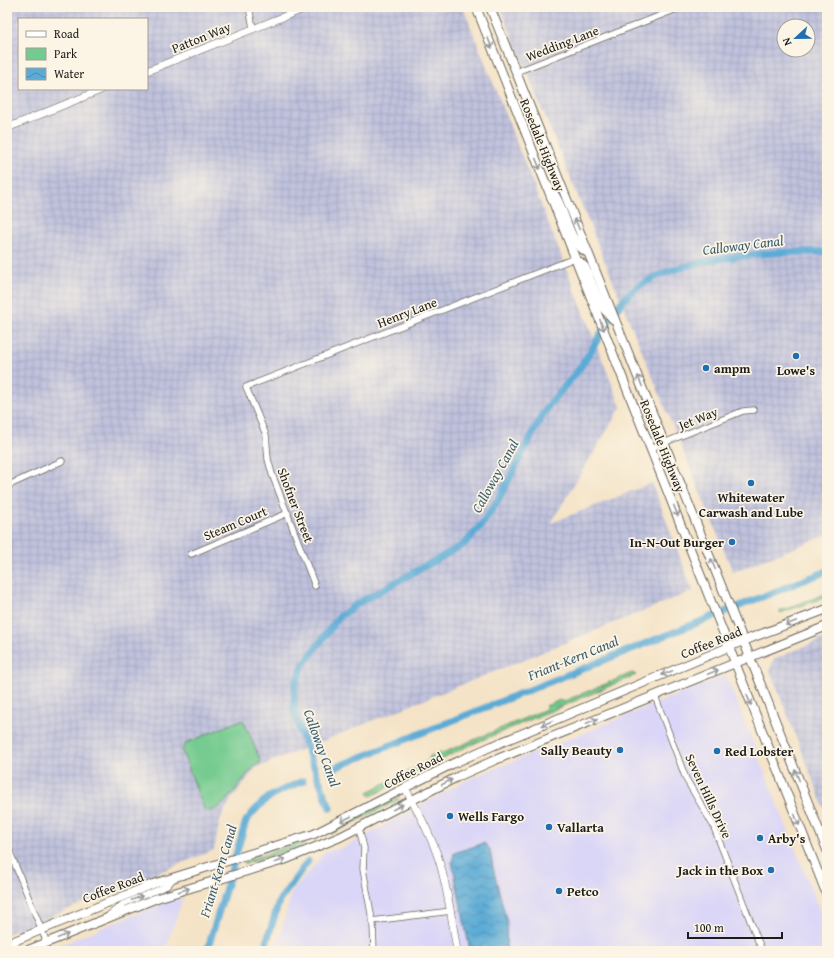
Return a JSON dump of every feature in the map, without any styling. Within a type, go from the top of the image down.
[{"type":"main road","name":"Rosedale Highway","points":[[476,7],[575,258],[599,309],[607,338],[714,606],[734,663],[827,895]]},
{"type":"main road","name":"Rosedale Highway","points":[[490,7],[827,850]]},
{"type":"main road","points":[[545,183],[556,193],[574,240],[581,249],[588,253]]},
{"type":"main road","points":[[599,309],[617,323]]},
{"type":"main road","name":"Coffee Road","points":[[7,944],[120,896],[314,834],[490,747],[743,641],[827,609]]},
{"type":"main road","name":"Coffee Road","points":[[26,951],[157,898],[284,860],[359,828],[412,800],[495,760],[827,626]]},
{"type":"street","points":[[249,7],[253,28]]},
{"type":"street","name":"Patton Way","points":[[148,71],[308,7]]},
{"type":"street","name":"Wedding Lane","points":[[516,72],[682,7]]},
{"type":"street","points":[[7,128],[101,90]]},
{"type":"street","name":"Henry Lane","points":[[246,387],[575,258]]},
{"type":"street","name":"Shofner Street","points":[[246,387],[266,435],[270,469],[315,586]]},
{"type":"street","name":"Jet Way","points":[[651,448],[743,411],[754,410]]},
{"type":"street","points":[[7,486],[62,461]]},
{"type":"street","name":"Steam Court","points":[[191,554],[288,513]]},
{"type":"street","name":"Seven Hills Drive","points":[[655,696],[686,779],[713,825],[762,951]]},
{"type":"street","points":[[405,788],[426,826],[439,860],[451,911],[457,951]]},
{"type":"street","points":[[359,828],[364,848],[363,869],[372,921],[374,951]]},
{"type":"street","points":[[7,845],[46,943]]},
{"type":"street","points":[[105,919],[123,904],[161,890],[167,886],[173,878]]},
{"type":"street","points":[[372,921],[451,911]]},
{"type":"shaded area","points":[[7,7],[463,7],[621,407],[551,523],[652,483],[693,591],[256,768],[230,801],[220,820],[214,850],[7,934]]},
{"type":"shaded area","points":[[500,7],[827,7],[827,535],[733,572]]},
{"type":"shaded area","points":[[827,637],[827,816],[770,670],[774,659]]},
{"type":"shaded area","points":[[726,675],[827,928],[827,951],[276,951],[291,893],[325,852],[343,848],[467,780]]},
{"type":"shaded area","points":[[183,897],[165,951],[45,951],[146,910]]},
{"type":"green space","points":[[827,593],[827,597],[780,613],[780,611]]},
{"type":"green space","points":[[632,673],[636,675],[468,746],[371,796],[368,792],[430,760],[429,757],[439,752],[443,753],[546,709],[546,706],[560,700],[562,702]]},
{"type":"green space","points":[[241,720],[244,722],[261,762],[255,766],[226,801],[211,810],[204,809],[182,751],[186,743]]},
{"type":"green space","points":[[395,798],[400,799],[331,834],[330,831]]},
{"type":"green space","points":[[304,841],[305,845],[245,864],[245,861]]},
{"type":"water","points":[[484,843],[490,849],[493,868],[507,922],[506,951],[470,951],[452,862],[454,853]]},
{"type":"waterway","name":"Calloway Canal","points":[[330,808],[302,736],[294,710],[295,686],[303,665],[338,618],[355,605],[463,545],[474,534],[493,509],[546,409],[579,369],[613,313],[627,296],[645,283],[667,272],[693,264],[750,255],[827,252]]},
{"type":"waterway","name":"Friant-Kern Canal","points":[[329,770],[827,571]]},
{"type":"waterway","name":"Friant-Kern Canal","points":[[207,951],[246,821],[259,806],[271,796],[303,781]]},
{"type":"waterway","name":"Calloway Canal","points":[[264,951],[279,901],[308,861]]},
{"type":"place","name":"Lowe's","points":[[796,356]]},
{"type":"place","name":"ampm","points":[[706,368]]},
{"type":"place","name":"Whitewater Carwash and Lube","points":[[751,483]]},
{"type":"place","name":"In-N-Out Burger","points":[[732,542]]},
{"type":"place","name":"Sally Beauty","points":[[620,750]]},
{"type":"place","name":"Red Lobster","points":[[717,751]]},
{"type":"place","name":"Wells Fargo","points":[[450,816]]},
{"type":"place","name":"Vallarta","points":[[549,827]]},
{"type":"place","name":"Arby's","points":[[760,838]]},
{"type":"place","name":"Jack in the Box","points":[[771,870]]},
{"type":"place","name":"Petco","points":[[559,891]]}]
